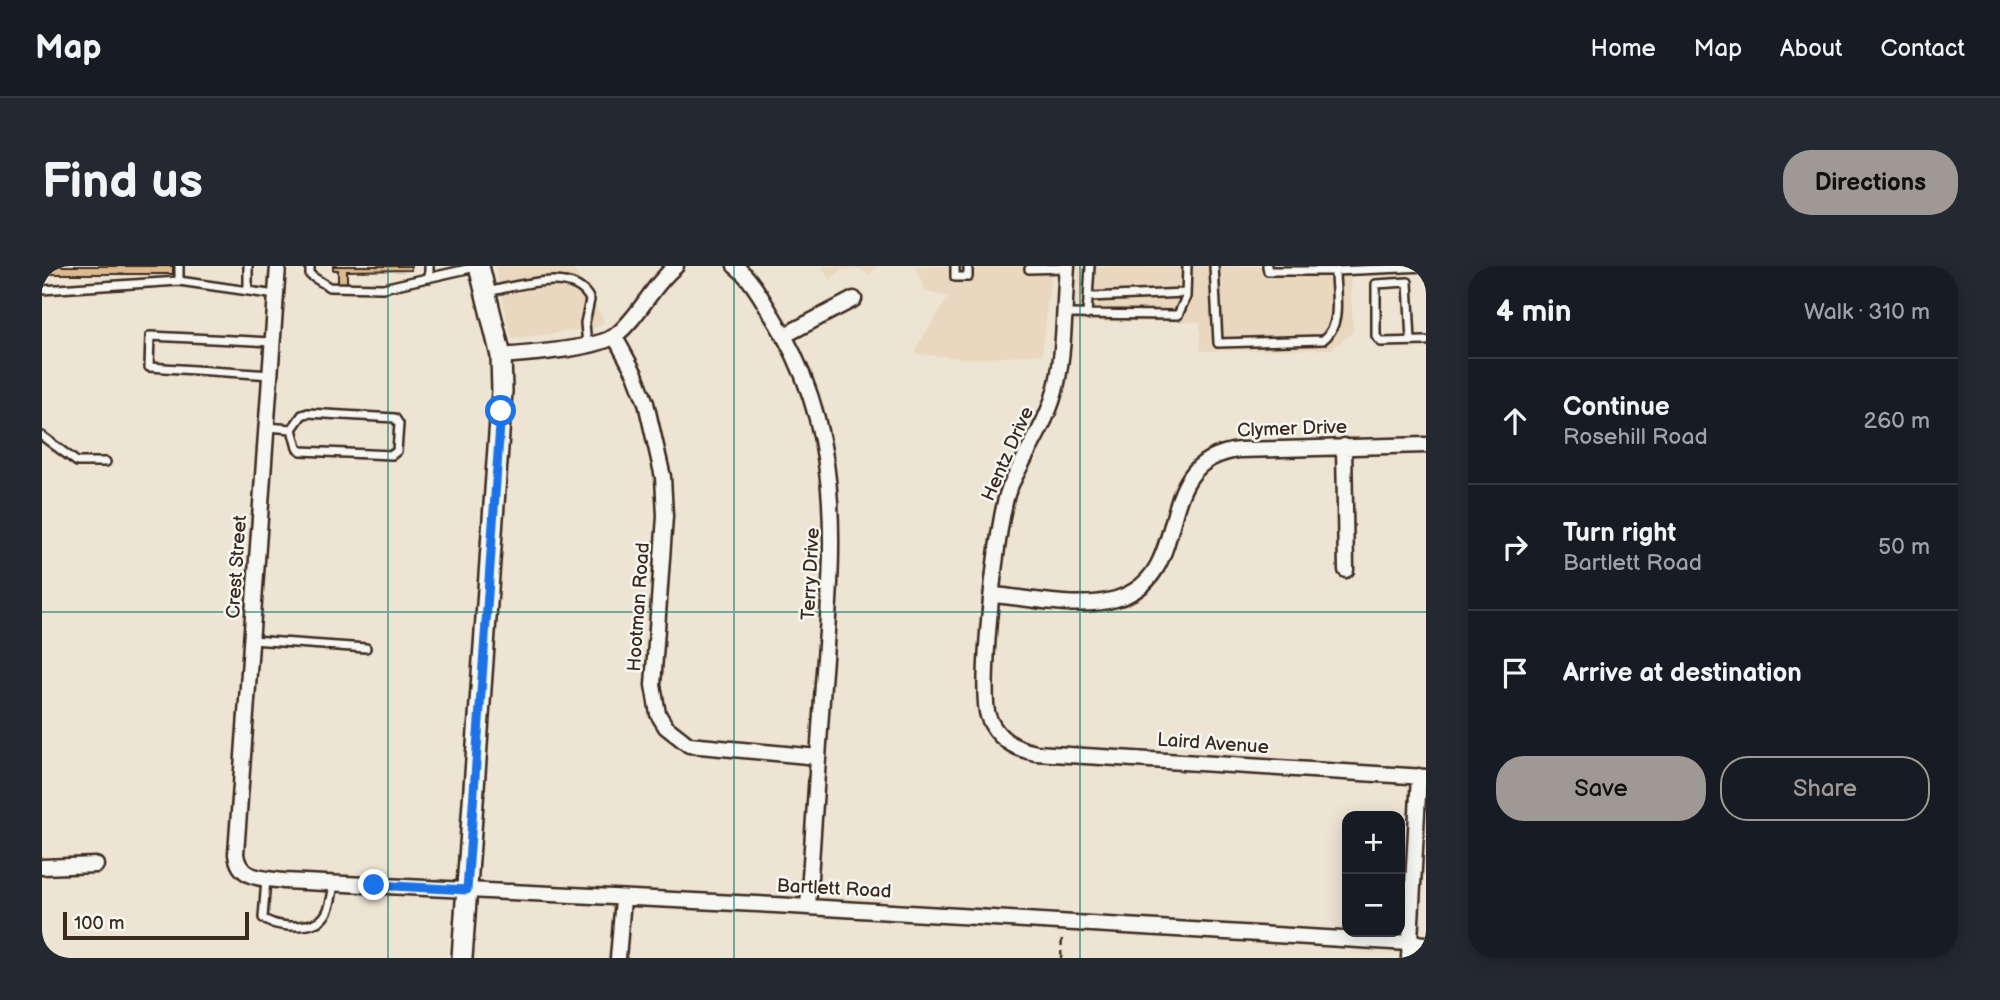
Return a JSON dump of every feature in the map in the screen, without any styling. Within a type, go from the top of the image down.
[{"type":"street","name":"Crest Street","points":[[241,870],[236,854],[278,266]]},
{"type":"street","points":[[462,958],[501,411],[500,356],[480,266]]},
{"type":"street","points":[[500,356],[587,345],[615,337],[660,281],[676,266]]},
{"type":"street","name":"Terry Drive","points":[[735,266],[749,278],[785,335],[813,403],[829,474],[833,515],[808,907]]},
{"type":"street","name":"Hentz Drive","points":[[1002,737],[993,727],[985,704],[1003,508],[1051,407],[1057,383],[1067,267]]},
{"type":"street","points":[[785,335],[854,299]]},
{"type":"street","name":"Hootman Road","points":[[615,337],[635,374],[646,403],[663,477],[665,516],[653,685],[658,714],[666,727],[689,745],[818,757]]},
{"type":"street","name":"Clymer Drive","points":[[993,595],[1083,603],[1117,599],[1133,591],[1157,567],[1184,487],[1195,467],[1205,459],[1239,450],[1426,445]]},
{"type":"street","points":[[1344,446],[1346,570]]},
{"type":"street","name":"Laird Avenue","points":[[1002,737],[1017,748],[1037,753],[1423,776]]},
{"type":"street","points":[[1409,950],[1423,776]]},
{"type":"street","points":[[42,867],[96,864]]},
{"type":"street","name":"Bartlett Road","points":[[241,870],[248,876],[266,879],[808,907],[1409,950],[1426,944]]},
{"type":"street","points":[[618,958],[622,899]]},
{"type":"lane","points":[[179,266],[179,281]]},
{"type":"lane","points":[[248,266],[248,291]]},
{"type":"lane","points":[[310,266],[310,275],[329,287],[383,288],[480,266]]},
{"type":"lane","points":[[429,266],[429,278]]},
{"type":"lane","points":[[955,266],[955,277],[968,277],[968,266]]},
{"type":"lane","points":[[1090,266],[1090,316]]},
{"type":"lane","points":[[1064,314],[1170,318],[1182,311],[1187,266]]},
{"type":"lane","points":[[1214,266],[1218,343],[1323,340],[1332,333],[1336,322],[1335,271]]},
{"type":"lane","points":[[1268,266],[1268,271],[1426,267]]},
{"type":"lane","points":[[1029,269],[1067,267]]},
{"type":"lane","points":[[485,292],[569,279],[578,284],[590,300],[585,323],[587,345]]},
{"type":"lane","points":[[42,290],[179,281],[276,295]]},
{"type":"lane","points":[[1410,341],[1408,282],[1376,284],[1376,336],[1381,342],[1426,341]]},
{"type":"lane","points":[[1088,298],[1186,293]]},
{"type":"lane","points":[[271,375],[149,367],[150,336],[273,342]]},
{"type":"lane","points":[[308,413],[395,418],[400,424],[397,451],[392,454],[301,451],[297,448],[292,429],[302,415],[308,413]]},
{"type":"lane","points":[[267,427],[292,429]]},
{"type":"lane","points":[[42,436],[77,461],[106,462]]},
{"type":"lane","points":[[251,640],[366,648]]},
{"type":"lane","points":[[266,879],[263,918],[282,926],[307,926],[323,919],[331,907],[334,883]]},
{"type":"path","points":[[1061,958],[1062,932]]},
{"type":"shaded area","points":[[495,266],[572,266],[605,322],[593,328],[512,339]]},
{"type":"shaded area","points":[[821,266],[878,266],[868,275],[860,269],[841,270],[830,280]]},
{"type":"shaded area","points":[[915,266],[1052,266],[1042,354],[973,359],[916,354],[918,344],[949,297],[926,292]]},
{"type":"shaded area","points":[[1079,266],[1350,266],[1353,332],[1332,349],[1200,351],[1200,322],[1076,322]]},
{"type":"building","points":[[44,266],[173,266],[173,274],[44,274]]},
{"type":"building","points":[[333,266],[411,266],[411,270],[347,271],[347,285],[338,285],[338,270],[333,270]]},
{"type":"route","points":[[374,885],[467,890],[501,411]]}]
